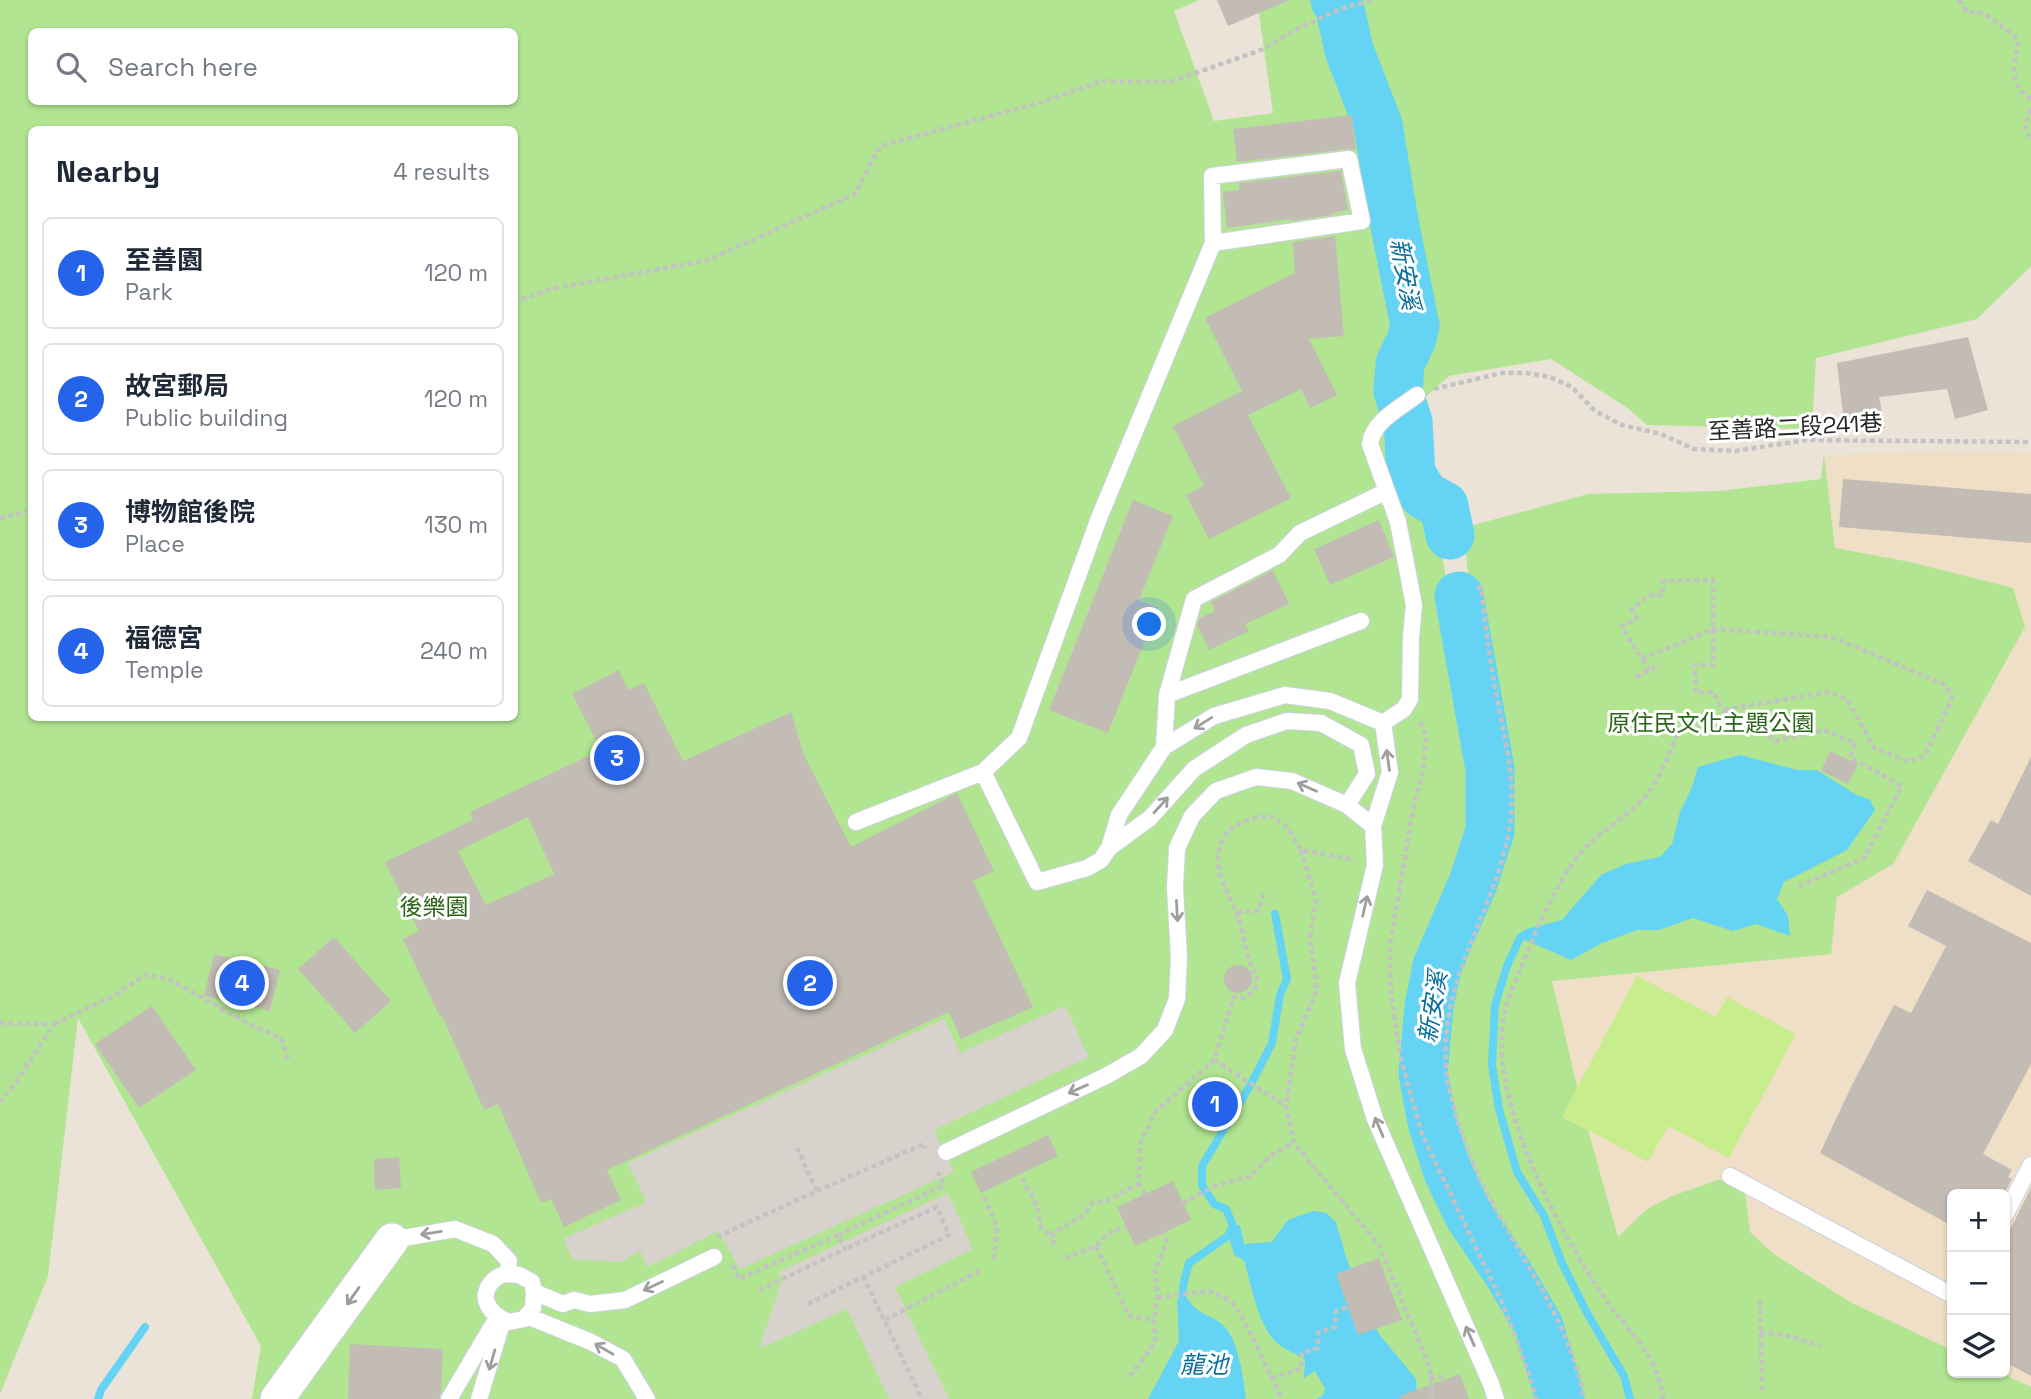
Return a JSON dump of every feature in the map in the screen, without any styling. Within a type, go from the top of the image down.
[{"type":"street","points":[[277,1399],[392,1240]]},
{"type":"lane","points":[[856,822],[983,772],[1019,738],[1099,518],[1213,243],[1212,176],[1349,159],[1362,221],[1213,243]]},
{"type":"lane","points":[[1383,723],[1404,709],[1410,699],[1414,605],[1398,522],[1370,444],[1376,428],[1417,395]]},
{"type":"lane","points":[[1164,747],[1167,695],[1194,599],[1279,555],[1300,533],[1387,491]]},
{"type":"lane","points":[[1167,695],[1360,621]]},
{"type":"lane","points":[[983,772],[1037,882],[1087,868],[1101,860],[1109,848],[1119,815],[1164,747],[1214,716],[1285,695],[1330,701],[1383,723]]},
{"type":"lane","points":[[1109,848],[1150,818],[1194,769],[1246,735],[1287,721],[1321,723],[1361,745],[1367,774],[1347,805]]},
{"type":"lane","points":[[1383,723],[1390,772],[1373,826],[1375,865],[1347,983],[1353,1049],[1375,1119],[1496,1399]]},
{"type":"lane","points":[[946,1152],[1106,1076],[1141,1056],[1164,1030],[1177,999],[1180,957],[1175,888],[1177,848],[1192,816],[1216,791],[1256,777],[1292,781],[1347,805],[1373,826]]},
{"type":"lane","points":[[2010,1205],[2031,1165]]},
{"type":"lane","points":[[1730,1176],[1947,1292]]},
{"type":"lane","points":[[392,1240],[455,1229],[493,1244],[509,1261],[508,1274]]},
{"type":"lane","points":[[534,1292],[563,1304],[574,1300],[590,1304],[625,1300],[721,1251]]},
{"type":"lane","points":[[502,1274],[519,1275],[531,1282],[534,1292],[534,1302],[527,1316],[519,1321],[509,1322],[487,1306],[487,1289],[502,1274]]},
{"type":"lane","points":[[527,1316],[592,1342],[623,1359],[647,1399]]},
{"type":"lane","points":[[449,1399],[501,1318]]},
{"type":"lane","points":[[479,1399],[501,1318]]},
{"type":"path","points":[[518,301],[551,289],[708,260],[855,194],[880,146],[1039,103],[1102,80],[1170,82],[1264,49],[1293,31],[1328,15],[1372,0]]},
{"type":"path","points":[[1959,0],[1967,12],[1984,13],[2018,38],[2013,75],[2019,89],[2031,99]]},
{"type":"path","points":[[2031,110],[2025,130],[2031,139]]},
{"type":"path","name":"至善路二段241巷","points":[[1417,395],[1427,390],[1502,373],[1550,377],[1572,387],[1595,411],[1613,421],[1661,434],[1694,449],[1735,451],[1806,440],[2031,442]]},
{"type":"path","points":[[0,518],[28,511]]},
{"type":"path","points":[[1648,671],[1622,626],[1637,620],[1632,609],[1650,595],[1663,595],[1663,581],[1713,580],[1713,665],[1695,665],[1696,692],[1714,692],[1731,726]]},
{"type":"path","points":[[1477,588],[1481,587],[1512,800],[1504,853],[1454,987],[1447,1019],[1445,1051],[1448,1085],[1463,1137],[1480,1178],[1566,1334],[1581,1380],[1584,1399]]},
{"type":"path","points":[[1642,659],[1713,629],[1832,637],[1947,685],[1952,698],[1925,756],[1908,761],[1874,748],[1847,699],[1828,692],[1722,710]]},
{"type":"path","points":[[1636,677],[1659,665]]},
{"type":"path","points":[[1404,709],[1416,715],[1426,736],[1423,772],[1413,810],[1390,945],[1391,994],[1401,1060],[1422,1134],[1502,1302],[1536,1399]]},
{"type":"path","points":[[1663,1399],[1654,1362],[1582,1266],[1530,1164],[1510,1102],[1500,1052],[1505,1009],[1545,912],[1578,856],[1596,836],[1642,801],[1663,769],[1679,730],[1754,726],[1775,741],[1824,730],[1855,743],[1850,757],[1902,786],[1864,858],[1797,887]]},
{"type":"path","points":[[1145,1194],[1139,1184],[1140,1144],[1156,1111],[1214,1060],[1234,997],[1244,998],[1254,990],[1257,977],[1249,964],[1245,937],[1237,912],[1219,871],[1219,844],[1232,828],[1253,817],[1271,816],[1289,829],[1301,850],[1316,899],[1310,939],[1317,990],[1296,1039],[1286,1106],[1294,1143],[1379,1245],[1394,1291],[1430,1368],[1432,1399]]},
{"type":"path","points":[[1301,850],[1366,862]]},
{"type":"path","points":[[1237,912],[1258,911],[1264,894]]},
{"type":"path","points":[[0,1023],[54,1024],[113,996],[145,975],[167,978],[247,1023],[281,1038],[288,1060]]},
{"type":"path","points":[[0,1101],[15,1084],[54,1024]]},
{"type":"path","points":[[1214,1060],[1286,1106]]},
{"type":"path","points":[[1183,1203],[1217,1185],[1249,1178],[1272,1155],[1294,1143]]},
{"type":"path","points":[[929,1154],[924,1144],[719,1236],[721,1251],[739,1279],[944,1185],[934,1164]]},
{"type":"path","points":[[797,1148],[817,1191]]},
{"type":"path","points":[[1022,1178],[1038,1208],[1040,1226],[1053,1238]]},
{"type":"path","points":[[1053,1245],[1053,1233],[1084,1215],[1093,1202],[1107,1201],[1139,1184]]},
{"type":"path","points":[[984,1197],[997,1227],[994,1262]]},
{"type":"path","points":[[760,1290],[937,1207],[949,1235],[808,1304]]},
{"type":"path","points":[[1065,1258],[1096,1246],[1108,1234],[1126,1226]]},
{"type":"path","points":[[1130,1376],[1154,1343],[1158,1297],[1154,1270],[1167,1242],[1163,1233]]},
{"type":"path","points":[[838,1235],[845,1249]]},
{"type":"path","points":[[1096,1246],[1129,1316],[1154,1320]]},
{"type":"path","points":[[885,1320],[983,1269]]},
{"type":"path","points":[[863,1276],[922,1399]]},
{"type":"path","points":[[1158,1297],[1210,1291],[1231,1301],[1243,1318],[1282,1399]]},
{"type":"path","points":[[1760,1300],[1762,1392]]},
{"type":"path","points":[[1271,1378],[1301,1369],[1302,1353],[1318,1348],[1318,1333],[1335,1327],[1336,1311],[1348,1307]]},
{"type":"path","points":[[1760,1333],[1776,1333],[1820,1346]]},
{"type":"path","points":[[1430,1377],[1445,1377]]},
{"type":"shaded area","points":[[1948,451],[2031,453],[2031,1387],[2010,1377],[2010,1189],[1947,1189],[1947,1348],[1852,1303],[1775,1255],[1750,1232],[1745,1194],[1647,1210],[1618,1237],[1588,1131],[1564,1118],[1552,981],[1831,953],[1837,897],[1893,864],[2013,588],[1910,562],[1835,548],[1824,455]]},
{"type":"shaded area","points":[[1065,1006],[1089,1057],[934,1130],[954,1172],[740,1269],[718,1231],[648,1267],[640,1251],[621,1262],[572,1259],[563,1239],[646,1202],[628,1163],[944,1019],[960,1053]]},
{"type":"shaded area","points":[[948,1193],[973,1249],[895,1287],[949,1399],[889,1399],[847,1309],[759,1349],[782,1280],[778,1272]]},
{"type":"green space","name":"後樂園","points":[[0,0],[1199,0],[1174,11],[1214,121],[1273,113],[1257,0],[2031,0],[2031,266],[1977,319],[1816,358],[1812,429],[1647,425],[1629,409],[1551,359],[1449,376],[1391,428],[1405,501],[1437,523],[1474,756],[1473,825],[1424,952],[1408,1055],[1457,1194],[1515,1317],[1544,1399],[252,1399],[261,1346],[78,1018],[48,1276],[0,1394]]},
{"type":"green space","name":"原住民文化主題公園","points":[[1824,455],[1835,548],[1910,562],[2013,588],[2025,627],[1893,864],[1837,897],[1831,954],[1552,981],[1578,1090],[1564,1118],[1588,1130],[1618,1237],[1647,1209],[1672,1196],[1718,1180],[1737,1183],[1745,1193],[1750,1232],[1775,1255],[1852,1303],[1947,1348],[1947,1378],[2010,1377],[2031,1387],[2031,1399],[1580,1399],[1577,1379],[1517,1259],[1467,1170],[1438,1074],[1440,1004],[1458,943],[1500,845],[1502,775],[1474,627],[1463,528],[1588,494],[1719,491],[1821,479]]},
{"type":"green space","points":[[1637,976],[1716,1017],[1727,997],[1796,1034],[1729,1158],[1668,1126],[1648,1162],[1562,1116]]},
{"type":"water","points":[[1740,755],[1797,770],[1817,770],[1855,794],[1870,800],[1875,810],[1847,850],[1784,882],[1777,899],[1788,916],[1790,936],[1756,924],[1733,931],[1693,918],[1659,930],[1637,930],[1602,943],[1571,960],[1516,936],[1526,929],[1562,920],[1601,875],[1626,864],[1660,857],[1672,844],[1680,812],[1698,767]]},
{"type":"water","points":[[1313,1211],[1326,1213],[1336,1222],[1346,1257],[1379,1334],[1416,1379],[1417,1399],[1317,1399],[1324,1394],[1325,1388],[1315,1371],[1304,1378],[1305,1360],[1283,1348],[1270,1336],[1256,1304],[1244,1260],[1235,1256],[1227,1228],[1240,1225],[1244,1244],[1272,1242],[1288,1220]]},
{"type":"water","name":"龍池","points":[[1188,1299],[1200,1311],[1223,1325],[1233,1340],[1246,1399],[1148,1399],[1179,1341],[1177,1300]]},
{"type":"building","points":[[1217,0],[1290,0],[1228,26]]},
{"type":"building","points":[[1352,115],[1356,150],[1237,162],[1233,129]]},
{"type":"building","points":[[1341,171],[1348,210],[1333,215],[1227,228],[1223,192],[1239,190],[1239,183]]},
{"type":"building","points":[[1335,236],[1344,336],[1309,339],[1337,395],[1310,408],[1301,389],[1248,415],[1291,498],[1209,539],[1186,495],[1204,486],[1173,426],[1242,391],[1205,318],[1295,273],[1293,242]]},
{"type":"building","points":[[1968,337],[1988,410],[1955,419],[1947,389],[1879,397],[1885,428],[1845,432],[1837,363]]},
{"type":"building","points":[[1843,479],[2031,494],[2031,543],[1839,527]]},
{"type":"building","points":[[1133,500],[1173,516],[1139,600],[1158,608],[1108,733],[1049,710]]},
{"type":"building","points":[[1379,520],[1394,557],[1330,585],[1314,549]]},
{"type":"building","points":[[1273,570],[1289,604],[1245,624],[1249,631],[1209,650],[1197,625],[1200,618],[1215,611],[1211,602]]},
{"type":"building","points":[[619,670],[628,690],[644,683],[683,761],[791,712],[804,755],[851,847],[957,793],[994,871],[973,881],[1033,1007],[961,1039],[949,1012],[607,1170],[621,1200],[564,1227],[551,1199],[541,1203],[498,1104],[484,1110],[442,1016],[440,1017],[403,939],[419,931],[385,862],[473,820],[470,812],[601,750],[572,694]],"holes":[[[528,817],[554,874],[486,905],[458,851]]]},
{"type":"building","points":[[1830,751],[1858,764],[1848,784],[1821,771]]},
{"type":"building","points":[[2031,757],[2031,896],[1968,861],[1991,820],[1998,824]]},
{"type":"building","points":[[1927,890],[2031,943],[2031,1064],[1983,1154],[2012,1170],[2008,1177],[2012,1179],[2007,1189],[1947,1189],[1947,1223],[1820,1153],[1894,1005],[1911,1013],[1946,946],[1908,926]]},
{"type":"building","points":[[334,937],[391,1001],[355,1033],[298,969]]},
{"type":"building","points":[[214,954],[280,970],[270,1011],[204,996]]},
{"type":"building","points":[[1238,965],[1248,969],[1252,979],[1248,989],[1238,993],[1228,989],[1224,979],[1228,969]]},
{"type":"building","points":[[152,1006],[196,1070],[139,1108],[95,1044]]},
{"type":"building","points":[[1048,1135],[1058,1156],[981,1193],[971,1172]]},
{"type":"building","points":[[399,1157],[401,1188],[375,1190],[374,1159]]},
{"type":"building","points":[[1173,1181],[1191,1220],[1135,1246],[1117,1207]]},
{"type":"building","points":[[2031,1188],[2031,1376],[2010,1365],[2010,1230]]},
{"type":"building","points":[[1379,1258],[1402,1320],[1358,1335],[1336,1274]]},
{"type":"building","points":[[350,1344],[443,1349],[439,1399],[348,1399]]},
{"type":"building","points":[[1460,1374],[1469,1399],[1401,1399],[1400,1396]]},
{"type":"waterway","name":"新安溪","points":[[1335,0],[1340,9],[1349,50],[1378,125],[1415,326],[1400,364],[1398,391],[1408,422],[1411,474],[1424,495],[1444,506],[1450,535]]},
{"type":"waterway","name":"新安溪","points":[[1459,596],[1490,769],[1490,831],[1473,883],[1437,966],[1429,1007],[1423,1073],[1432,1122],[1448,1172],[1468,1214],[1508,1273],[1539,1326],[1560,1399]]},
{"type":"waterway","points":[[1184,1307],[1183,1290],[1189,1263],[1228,1236],[1233,1226],[1226,1209],[1214,1204],[1202,1185],[1202,1166],[1272,1043],[1280,995],[1287,979],[1275,914]]},
{"type":"waterway","points":[[1520,938],[1507,966],[1495,1005],[1492,1065],[1499,1109],[1517,1172],[1544,1216],[1562,1263],[1587,1313],[1624,1376],[1630,1399]]},
{"type":"waterway","points":[[98,1399],[101,1390],[145,1327]]},
{"type":"place","name":"博物館後院","points":[[617,758]]},
{"type":"place","name":"福德宮","points":[[242,983]]},
{"type":"place","name":"故宮郵局","points":[[810,983]]},
{"type":"place","name":"至善園","points":[[1215,1104]]}]
